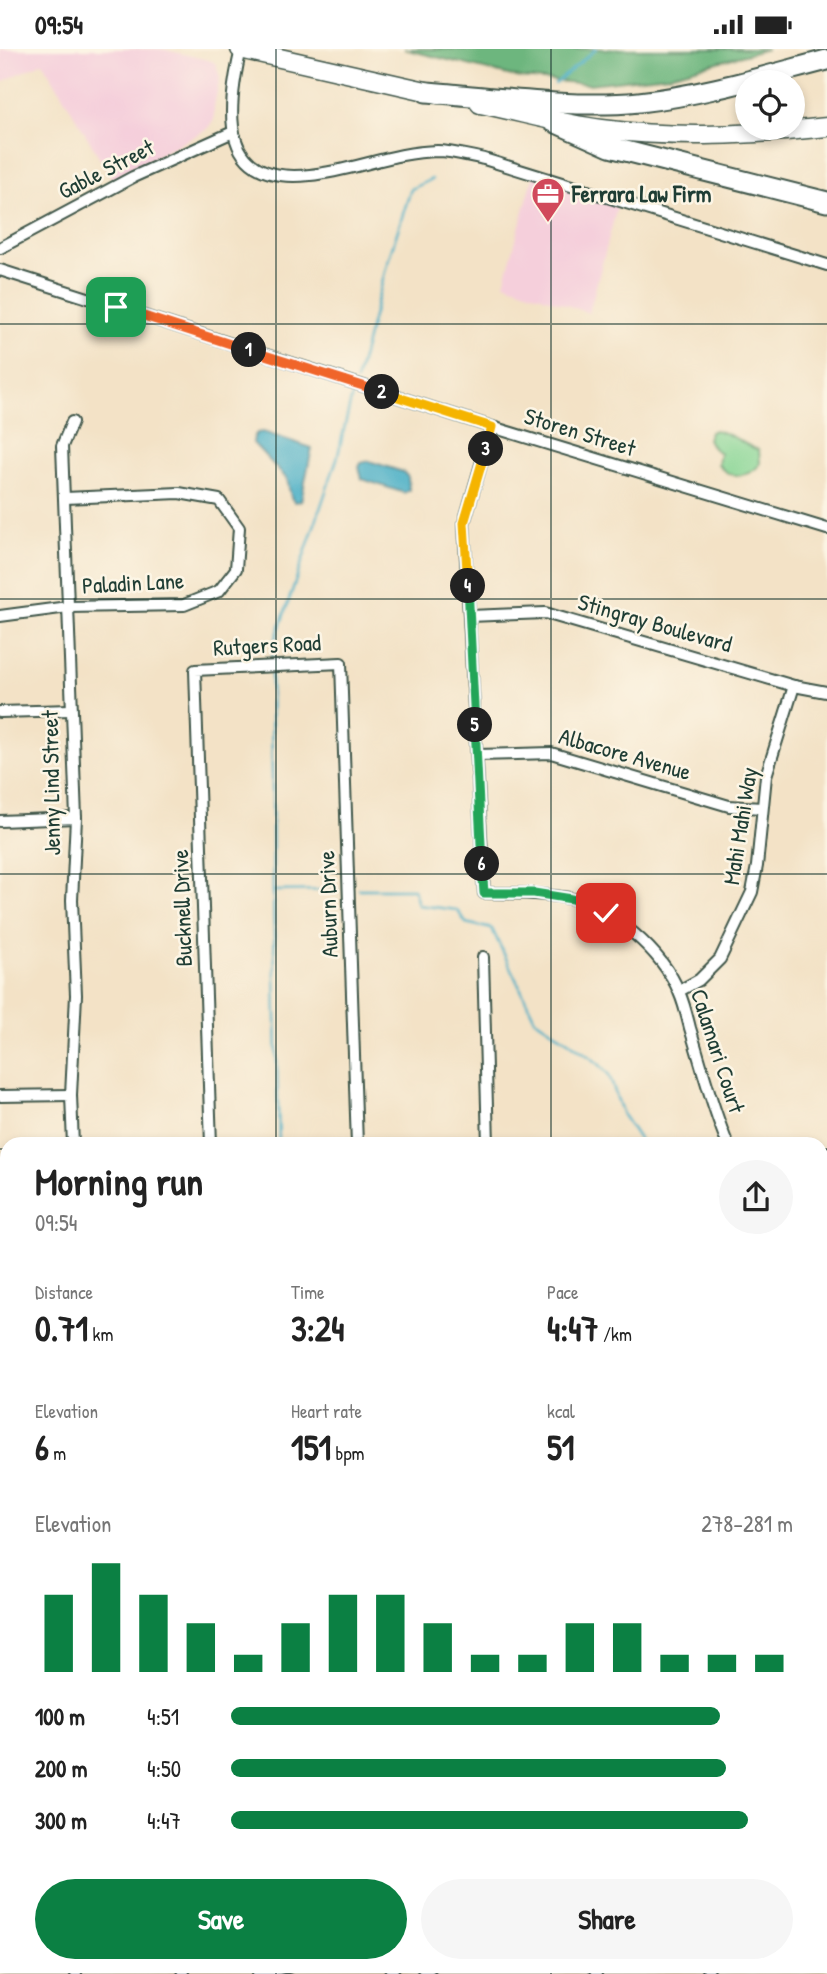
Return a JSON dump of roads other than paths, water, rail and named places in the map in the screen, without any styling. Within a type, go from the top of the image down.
[{"type":"highway","points":[[426,92],[591,104],[638,102],[731,85],[827,60]]},
{"type":"highway","points":[[552,121],[610,147],[827,202]]},
{"type":"main road","points":[[240,49],[552,121],[601,129],[708,136],[827,127]]},
{"type":"street","points":[[240,49],[230,114],[233,132],[242,154],[256,168],[282,177],[312,175],[402,155],[439,151],[485,159],[827,265]]},
{"type":"street","name":"Gable Street","points":[[0,248],[133,177],[233,132]]},
{"type":"street","name":"Storen Street","points":[[0,270],[492,427],[827,529]]},
{"type":"street","name":"Jenny Lind Street","points":[[72,422],[62,446],[76,818],[72,900],[76,995],[73,1137]]},
{"type":"street","points":[[477,755],[464,523],[492,427]]},
{"type":"street","name":"Paladin Lane","points":[[0,616],[68,607],[184,605],[219,591],[236,569],[239,528],[219,501],[179,493],[65,498]]},
{"type":"street","name":"Stingray Boulevard","points":[[470,616],[545,613],[794,686],[827,692]]},
{"type":"street","name":"Rutgers Road","points":[[195,670],[341,663]]},
{"type":"street","name":"Auburn Drive","points":[[341,663],[356,1137]]},
{"type":"street","name":"Bucknell Drive","points":[[195,670],[211,1137]]},
{"type":"street","name":"Mahi Mahi Way","points":[[679,991],[699,980],[720,959],[752,892],[766,776],[794,686]]},
{"type":"street","points":[[0,712],[71,711]]},
{"type":"street","name":"Albacore Avenue","points":[[477,755],[551,753],[729,806],[762,808]]},
{"type":"street","name":"Calamari Court","points":[[477,755],[484,893],[534,893],[572,899],[606,913],[639,937],[662,964],[679,991],[725,1137]]},
{"type":"street","points":[[0,821],[76,818]]},
{"type":"street","points":[[483,957],[488,1137]]},
{"type":"street","points":[[0,1096],[72,1095]]},
{"type":"water","points":[[263,432],[312,448],[301,501],[294,502],[287,479],[253,443],[257,433]]},
{"type":"water","points":[[369,461],[403,472],[408,477],[409,490],[404,493],[362,479],[359,467],[361,463]]},
{"type":"waterway","points":[[555,84],[596,49]]},
{"type":"waterway","points":[[356,381],[387,264],[411,189],[432,179]]},
{"type":"waterway","points":[[272,662],[274,644],[337,459],[354,387]]},
{"type":"waterway","points":[[271,668],[279,1137]]},
{"type":"waterway","points":[[359,889],[414,889],[418,905],[457,910],[466,923],[492,929],[535,1019],[599,1064],[609,1075],[623,1115],[638,1137]]},
{"type":"waterway","points":[[273,891],[338,890]]},
{"type":"place","name":"Ferrara Law Firm","points":[[548,224]]}]
